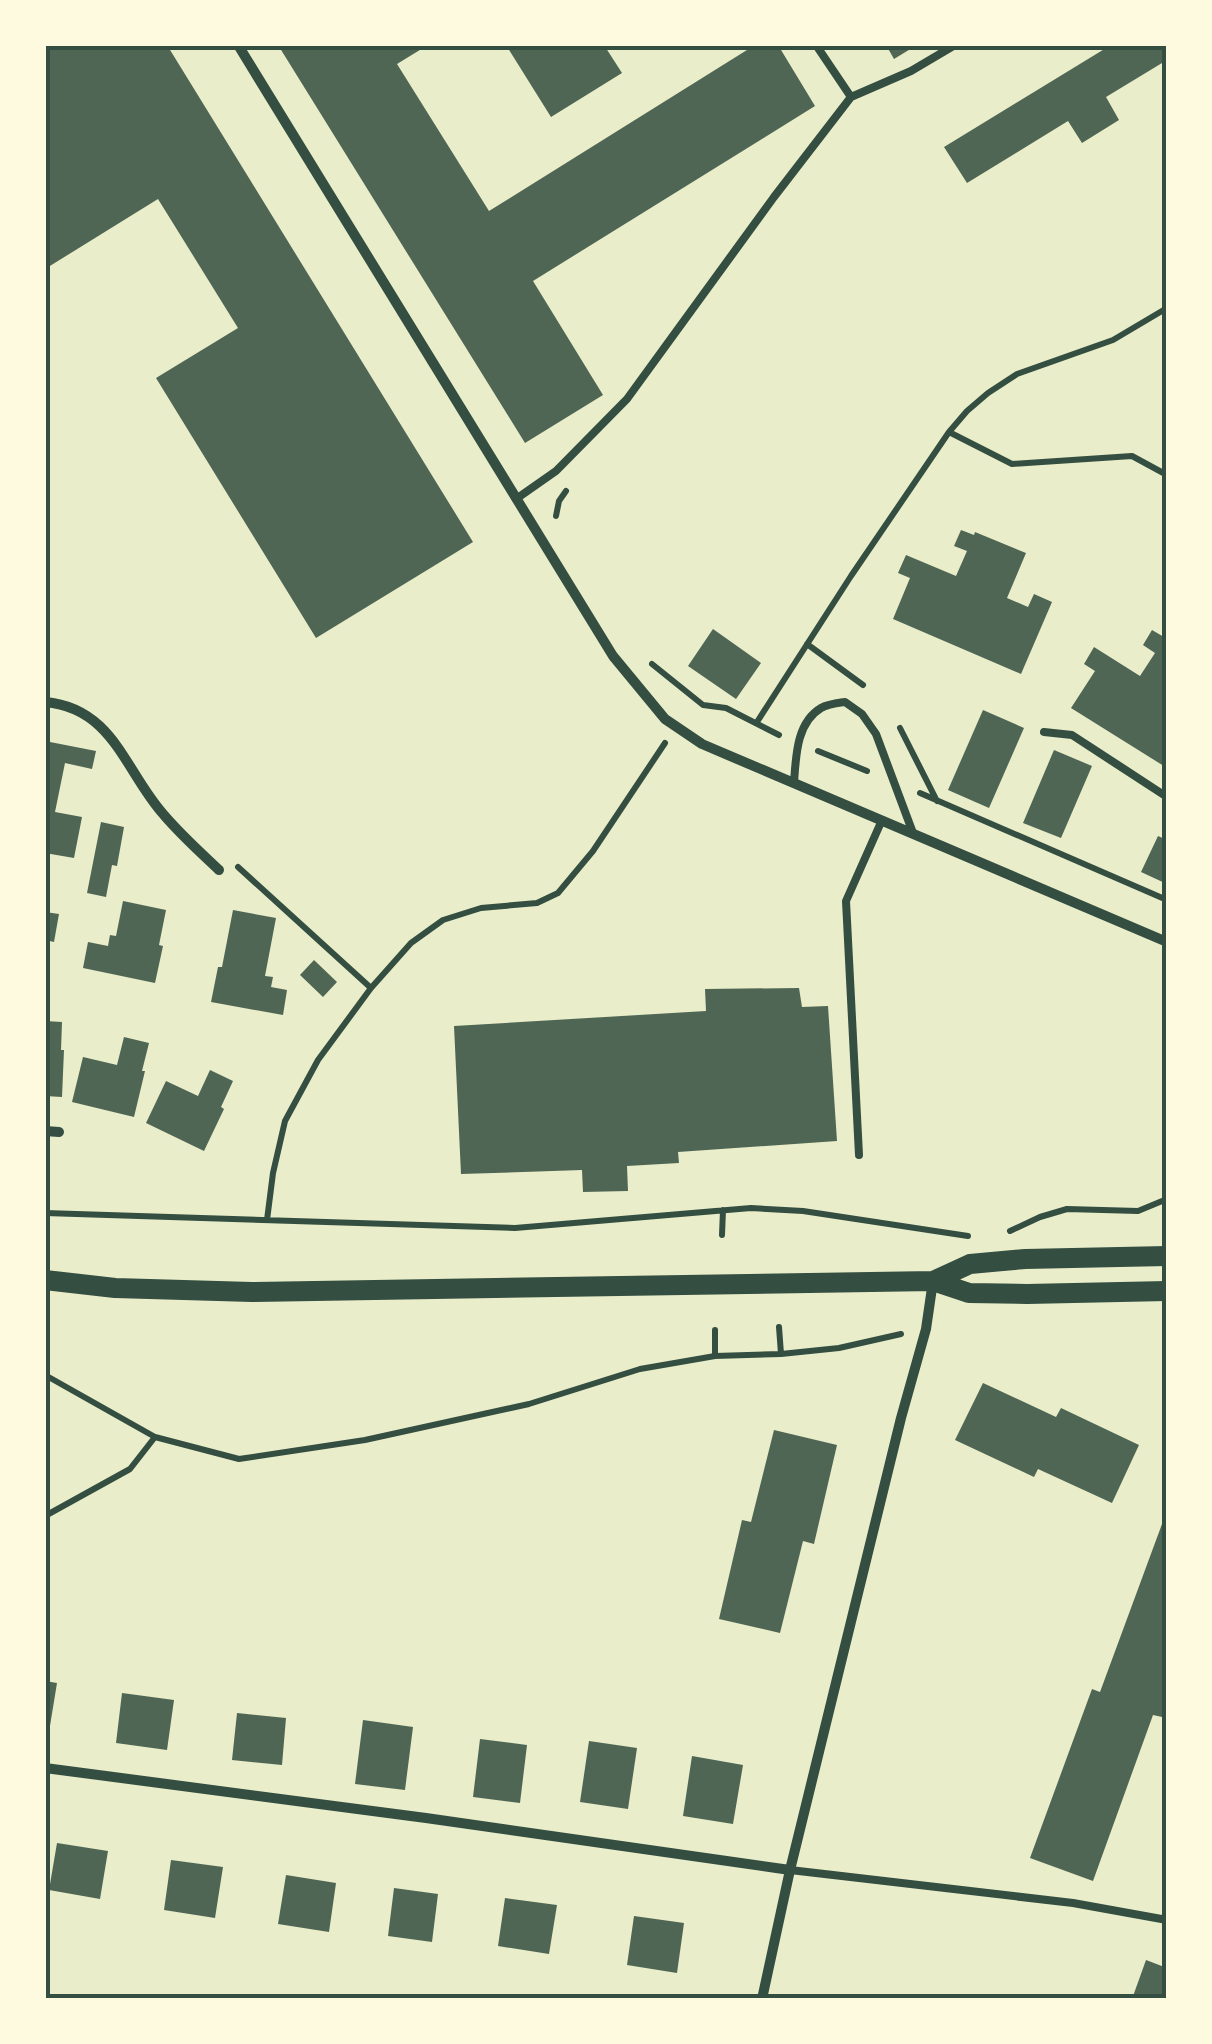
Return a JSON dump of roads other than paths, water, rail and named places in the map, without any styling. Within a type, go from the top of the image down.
[{"type":"main road","points":[[932,1281],[970,1264],[1167,1256]]},
{"type":"main road","points":[[45,1280],[115,1288],[252,1292],[932,1281],[969,1293],[1167,1291]]},
{"type":"street","points":[[238,45],[613,656],[666,719],[702,744],[1167,942]]},
{"type":"street","points":[[45,702],[59,703],[94,719],[161,813],[219,870]]},
{"type":"street","points":[[45,1130],[59,1132]]},
{"type":"street","points":[[762,1999],[900,1418],[926,1329],[932,1281]]},
{"type":"street","points":[[45,1768],[790,1870]]},
{"type":"lane","points":[[816,45],[851,97]]},
{"type":"lane","points":[[516,498],[556,471],[627,400],[851,97],[912,71],[955,45]]},
{"type":"lane","points":[[794,783],[804,724],[822,707],[845,702],[862,714],[876,734],[912,833]]},
{"type":"lane","points":[[1044,732],[1072,734],[1167,797]]},
{"type":"lane","points":[[859,1154],[846,901],[882,820]]},
{"type":"lane","points":[[790,1870],[1073,1904],[1167,1920]]}]
